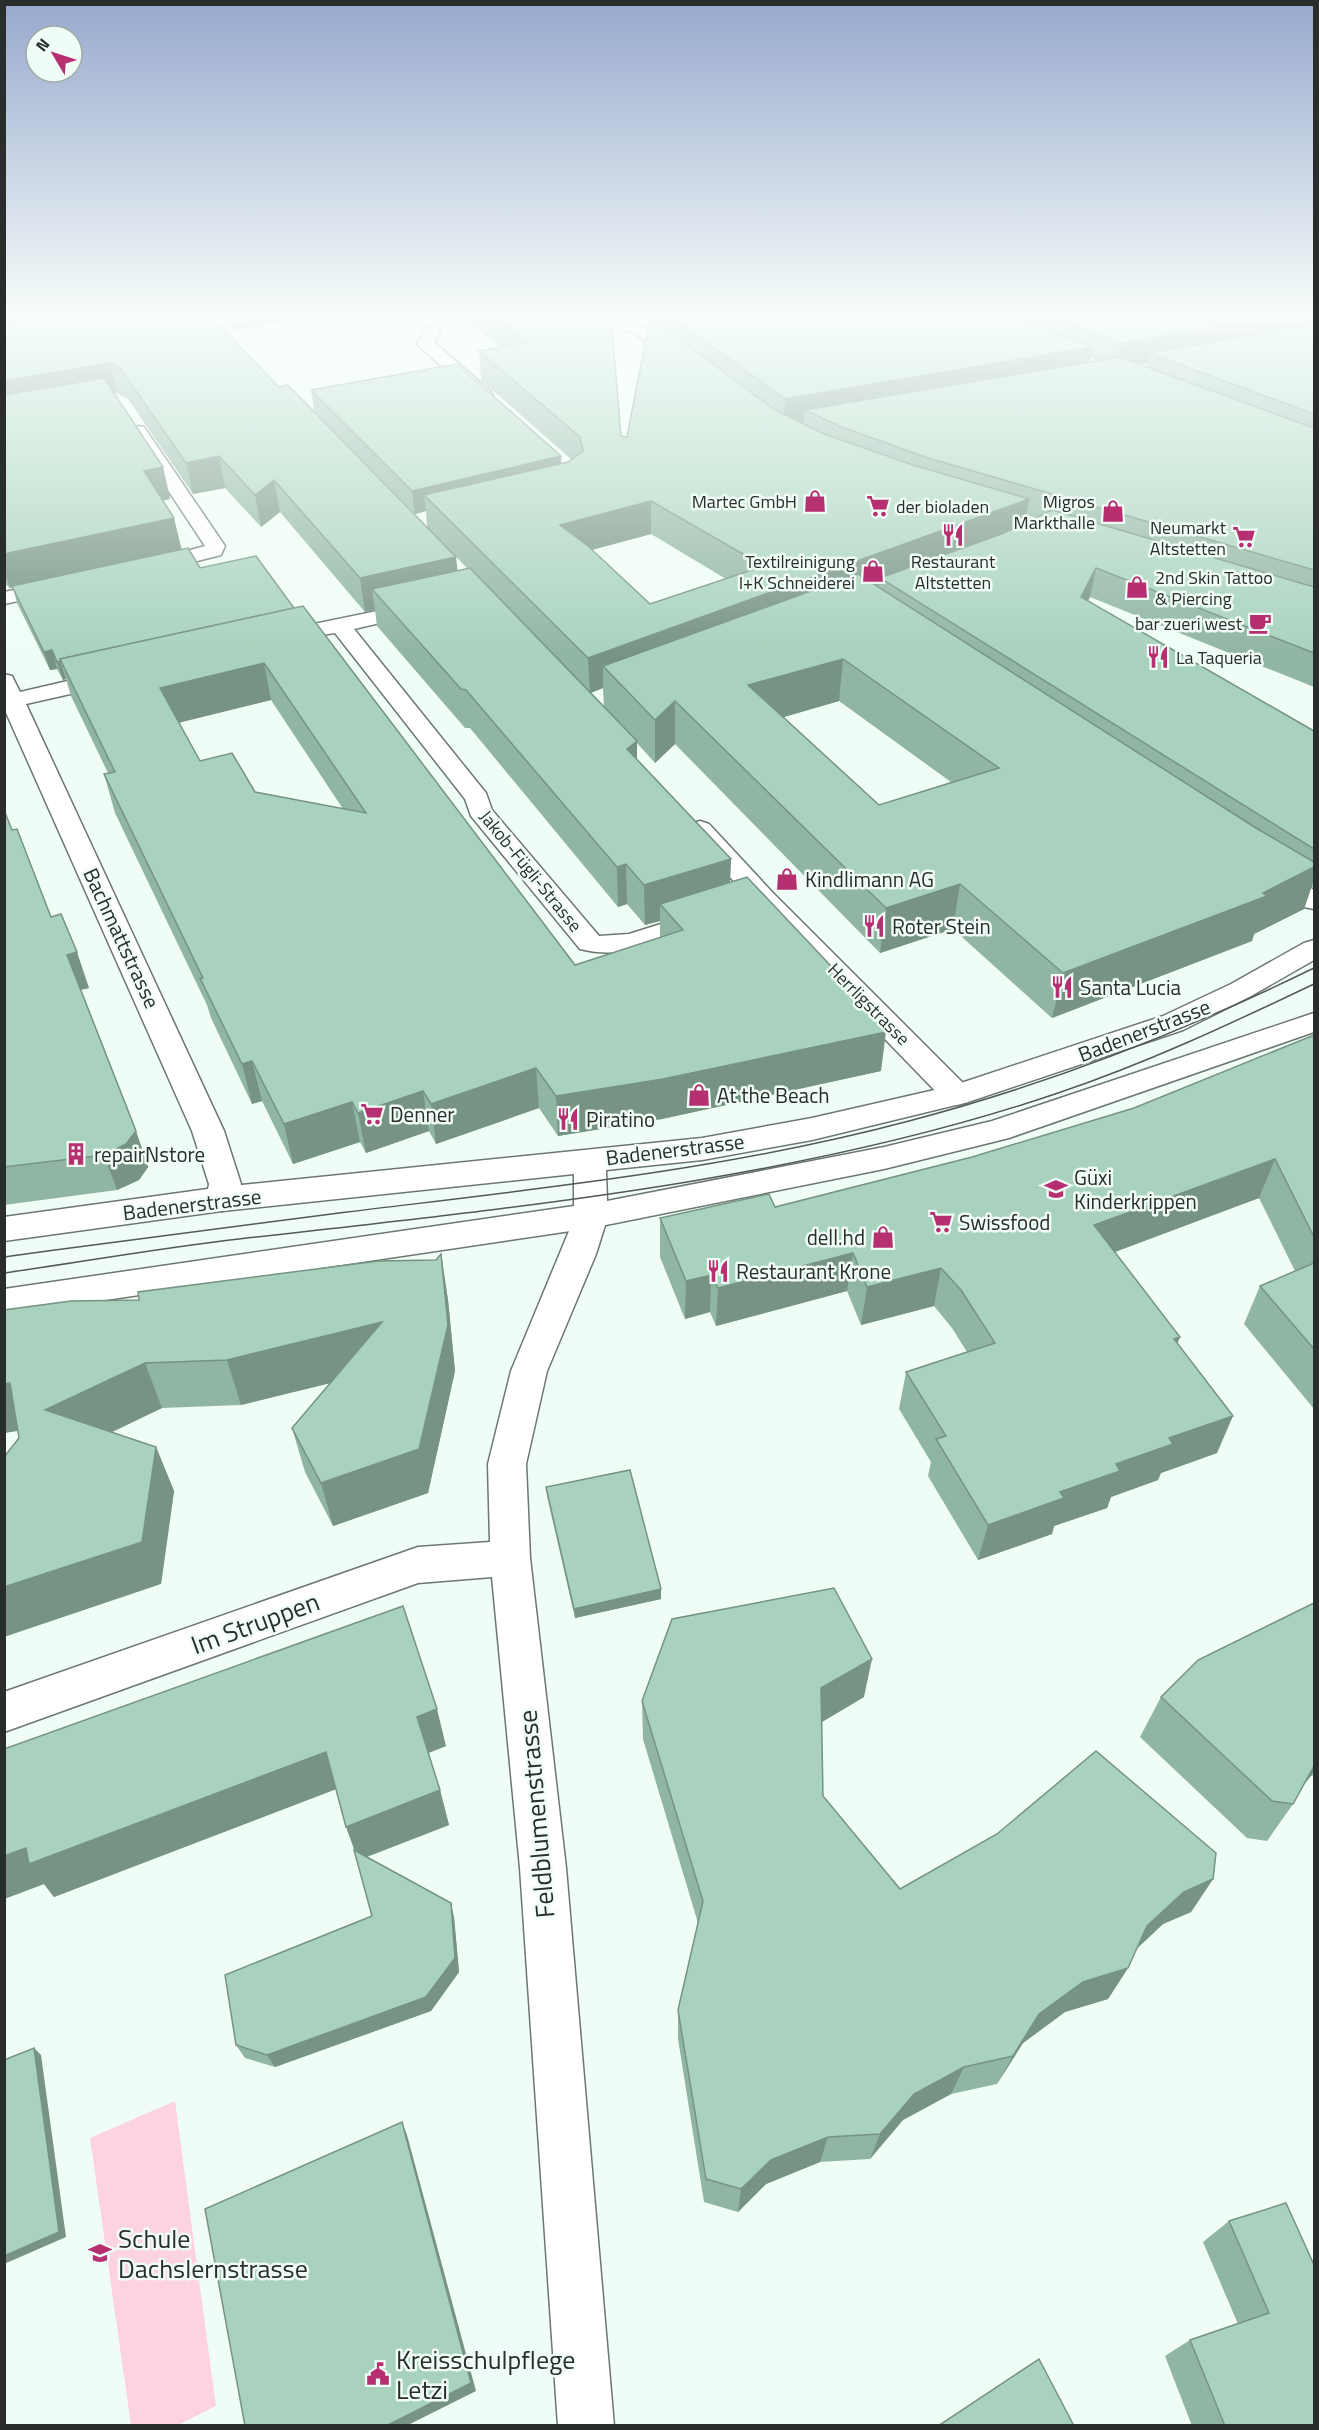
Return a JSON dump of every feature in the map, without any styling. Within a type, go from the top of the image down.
[{"type":"street","points":[[127,572],[204,555],[215,549],[136,429]]},
{"type":"street","points":[[4,598],[82,582]]},
{"type":"street","points":[[297,635],[438,604]]},
{"type":"street","name":"Jakob-Fügli-Strasse","points":[[341,626],[473,792],[480,811],[590,943],[597,946],[617,946],[764,899]]},
{"type":"street","points":[[9,691],[137,672]]},
{"type":"street","name":"Bachmattstrasse","points":[[9,691],[208,1131],[225,1184],[222,1199]]},
{"type":"street","name":"Herrligstrasse","points":[[686,815],[764,899],[957,1095]]},
{"type":"street","points":[[1252,864],[1314,901]]},
{"type":"street","name":"Badenerstrasse","points":[[4,1228],[222,1199],[702,1149],[812,1129],[957,1095],[1173,1023],[1251,985],[1314,949]]},
{"type":"street","points":[[4,1302],[591,1216],[884,1158],[998,1130],[1314,1022]]},
{"type":"street","name":"Feldblumenstrasse","points":[[586,2426],[542,1857],[510,1558],[507,1464],[529,1371],[579,1254],[591,1216],[590,1159]]},
{"type":"street","name":"Im Struppen","points":[[4,1712],[418,1565],[510,1558]]},
{"type":"shaded area","points":[[175,2101],[216,2406],[178,2425],[131,2425],[90,2138]]},
{"type":"building","points":[[4,429],[138,429],[163,467],[144,471],[174,518],[4,554]]},
{"type":"building","points":[[163,429],[331,429],[456,557],[360,578],[274,480],[255,495],[219,456],[186,463]]},
{"type":"building","points":[[350,429],[531,429],[561,456],[412,491]]},
{"type":"building","points":[[571,429],[620,429],[621,436],[627,437],[628,429],[815,429],[913,465],[1029,499],[588,658],[424,495],[568,462],[583,451],[580,437]],"holes":[[[651,501],[764,566],[650,604],[588,546],[560,525]]]},
{"type":"building","points":[[848,429],[1314,429],[1314,570],[928,458]]},
{"type":"building","points":[[1052,510],[1314,587],[1314,653],[1096,568],[1081,597],[1314,731],[1314,849],[880,578],[1004,533]]},
{"type":"building","points":[[188,548],[200,568],[256,556],[294,608],[60,659],[61,661],[57,662],[52,650],[44,652],[12,586]]},
{"type":"building","points":[[470,568],[637,741],[627,749],[731,859],[644,885],[626,864],[617,867],[466,690],[461,689],[372,589]]},
{"type":"building","points":[[858,574],[1256,828],[1314,862],[1314,867],[1263,893],[1267,896],[1063,973],[960,884],[886,908],[675,701],[655,720],[603,666]],"holes":[[[843,659],[999,768],[879,805],[748,685]]]},
{"type":"building","points":[[303,606],[575,965],[683,930],[660,904],[747,877],[862,999],[886,1032],[663,1079],[556,1096],[536,1068],[431,1104],[423,1091],[358,1113],[352,1102],[284,1124],[252,1061],[242,1064],[200,978],[203,978],[104,774],[115,772],[60,659]],"holes":[[[264,663],[366,813],[255,792],[232,753],[200,761],[160,688]]]},
{"type":"building","points":[[4,810],[12,830],[17,829],[51,917],[61,914],[77,952],[67,955],[136,1131],[126,1144],[104,1155],[4,1167]]},
{"type":"building","points":[[1314,1035],[1314,1237],[1275,1159],[1094,1225],[1180,1337],[1174,1339],[1233,1416],[1169,1438],[1173,1444],[1116,1464],[1120,1471],[1060,1492],[1064,1498],[988,1525],[936,1439],[946,1436],[906,1372],[995,1343],[961,1290],[941,1268],[867,1287],[853,1253],[718,1288],[711,1275],[686,1281],[660,1218],[769,1194],[775,1207],[972,1157],[1134,1108]]},
{"type":"building","points":[[441,1254],[448,1325],[419,1449],[321,1483],[292,1428],[382,1322],[227,1360],[145,1363],[45,1410],[156,1447],[142,1542],[4,1587],[4,1457],[19,1438],[10,1383],[4,1384],[4,1310],[71,1301],[139,1300],[138,1292],[378,1261],[436,1260]]},
{"type":"building","points":[[1314,1263],[1314,1349],[1260,1286]]},
{"type":"building","points":[[630,1470],[661,1589],[574,1609],[546,1487]]},
{"type":"building","points":[[834,1588],[872,1659],[821,1688],[823,1796],[900,1889],[997,1834],[1096,1751],[1216,1853],[1213,1879],[1184,1892],[1147,1926],[1128,1968],[1083,1982],[1039,2014],[1013,2056],[964,2067],[914,2094],[880,2134],[828,2137],[771,2160],[741,2189],[706,2179],[678,2010],[703,1901],[642,1701],[672,1619]]},
{"type":"building","points":[[1314,1603],[1314,1766],[1293,1804],[1272,1801],[1161,1697],[1198,1660]]},
{"type":"building","points":[[403,1606],[437,1709],[417,1717],[440,1790],[346,1827],[326,1752],[29,1864],[26,1848],[4,1856],[4,1749]]},
{"type":"building","points":[[354,1850],[451,1903],[455,1958],[426,1997],[267,2055],[236,2045],[225,1975],[372,1916]]},
{"type":"building","points":[[34,2048],[59,2232],[4,2256],[4,2060]]},
{"type":"building","points":[[402,2122],[471,2383],[386,2426],[245,2426],[205,2209]]},
{"type":"building","points":[[1286,2203],[1314,2265],[1314,2426],[1225,2426],[1190,2340],[1269,2313],[1229,2221]]},
{"type":"building","points":[[1039,2359],[1074,2426],[938,2426]]},
{"type":"tram line","points":[[4,1257],[630,1176],[770,1153],[840,1138],[962,1106],[1065,1073],[1215,1014],[1314,968]]},
{"type":"tram line","points":[[4,1273],[209,1243],[549,1202],[653,1187],[757,1170],[859,1149],[960,1123],[1058,1093],[1188,1042],[1314,984]]},
{"type":"place","name":"Martec GmbH","points":[[815,501]]},
{"type":"place","name":"der bioladen","points":[[878,506]]},
{"type":"place","name":"Migros Markthalle","points":[[1113,511]]},
{"type":"place","name":"Restaurant Altstetten","points":[[953,535]]},
{"type":"place","name":"Neumarkt Altstetten","points":[[1244,537]]},
{"type":"place","name":"Textilreinigung I+K Schneiderei","points":[[873,571]]},
{"type":"place","name":"2nd Skin Tattoo & Piercing","points":[[1137,587]]},
{"type":"place","name":"bar zueri west","points":[[1260,623]]},
{"type":"place","name":"La Taqueria","points":[[1158,657]]},
{"type":"place","name":"Kindlimann AG","points":[[787,879]]},
{"type":"place","name":"Roter Stein","points":[[874,926]]},
{"type":"place","name":"Santa Lucia","points":[[1062,987]]},
{"type":"place","name":"At the Beach","points":[[699,1095]]},
{"type":"place","name":"Denner","points":[[372,1114]]},
{"type":"place","name":"Piratino","points":[[568,1119]]},
{"type":"place","name":"repairNstore","points":[[76,1154]]},
{"type":"place","name":"Güxi Kinderkrippen","points":[[1056,1189]]},
{"type":"place","name":"Swissfood","points":[[941,1222]]},
{"type":"place","name":"dell.hd","points":[[883,1237]]},
{"type":"place","name":"Restaurant Krone","points":[[718,1271]]},
{"type":"place","name":"Schule Dachslernstrasse","points":[[100,2253]]},
{"type":"place","name":"Kreisschulpflege Letzi","points":[[378,2374]]}]
